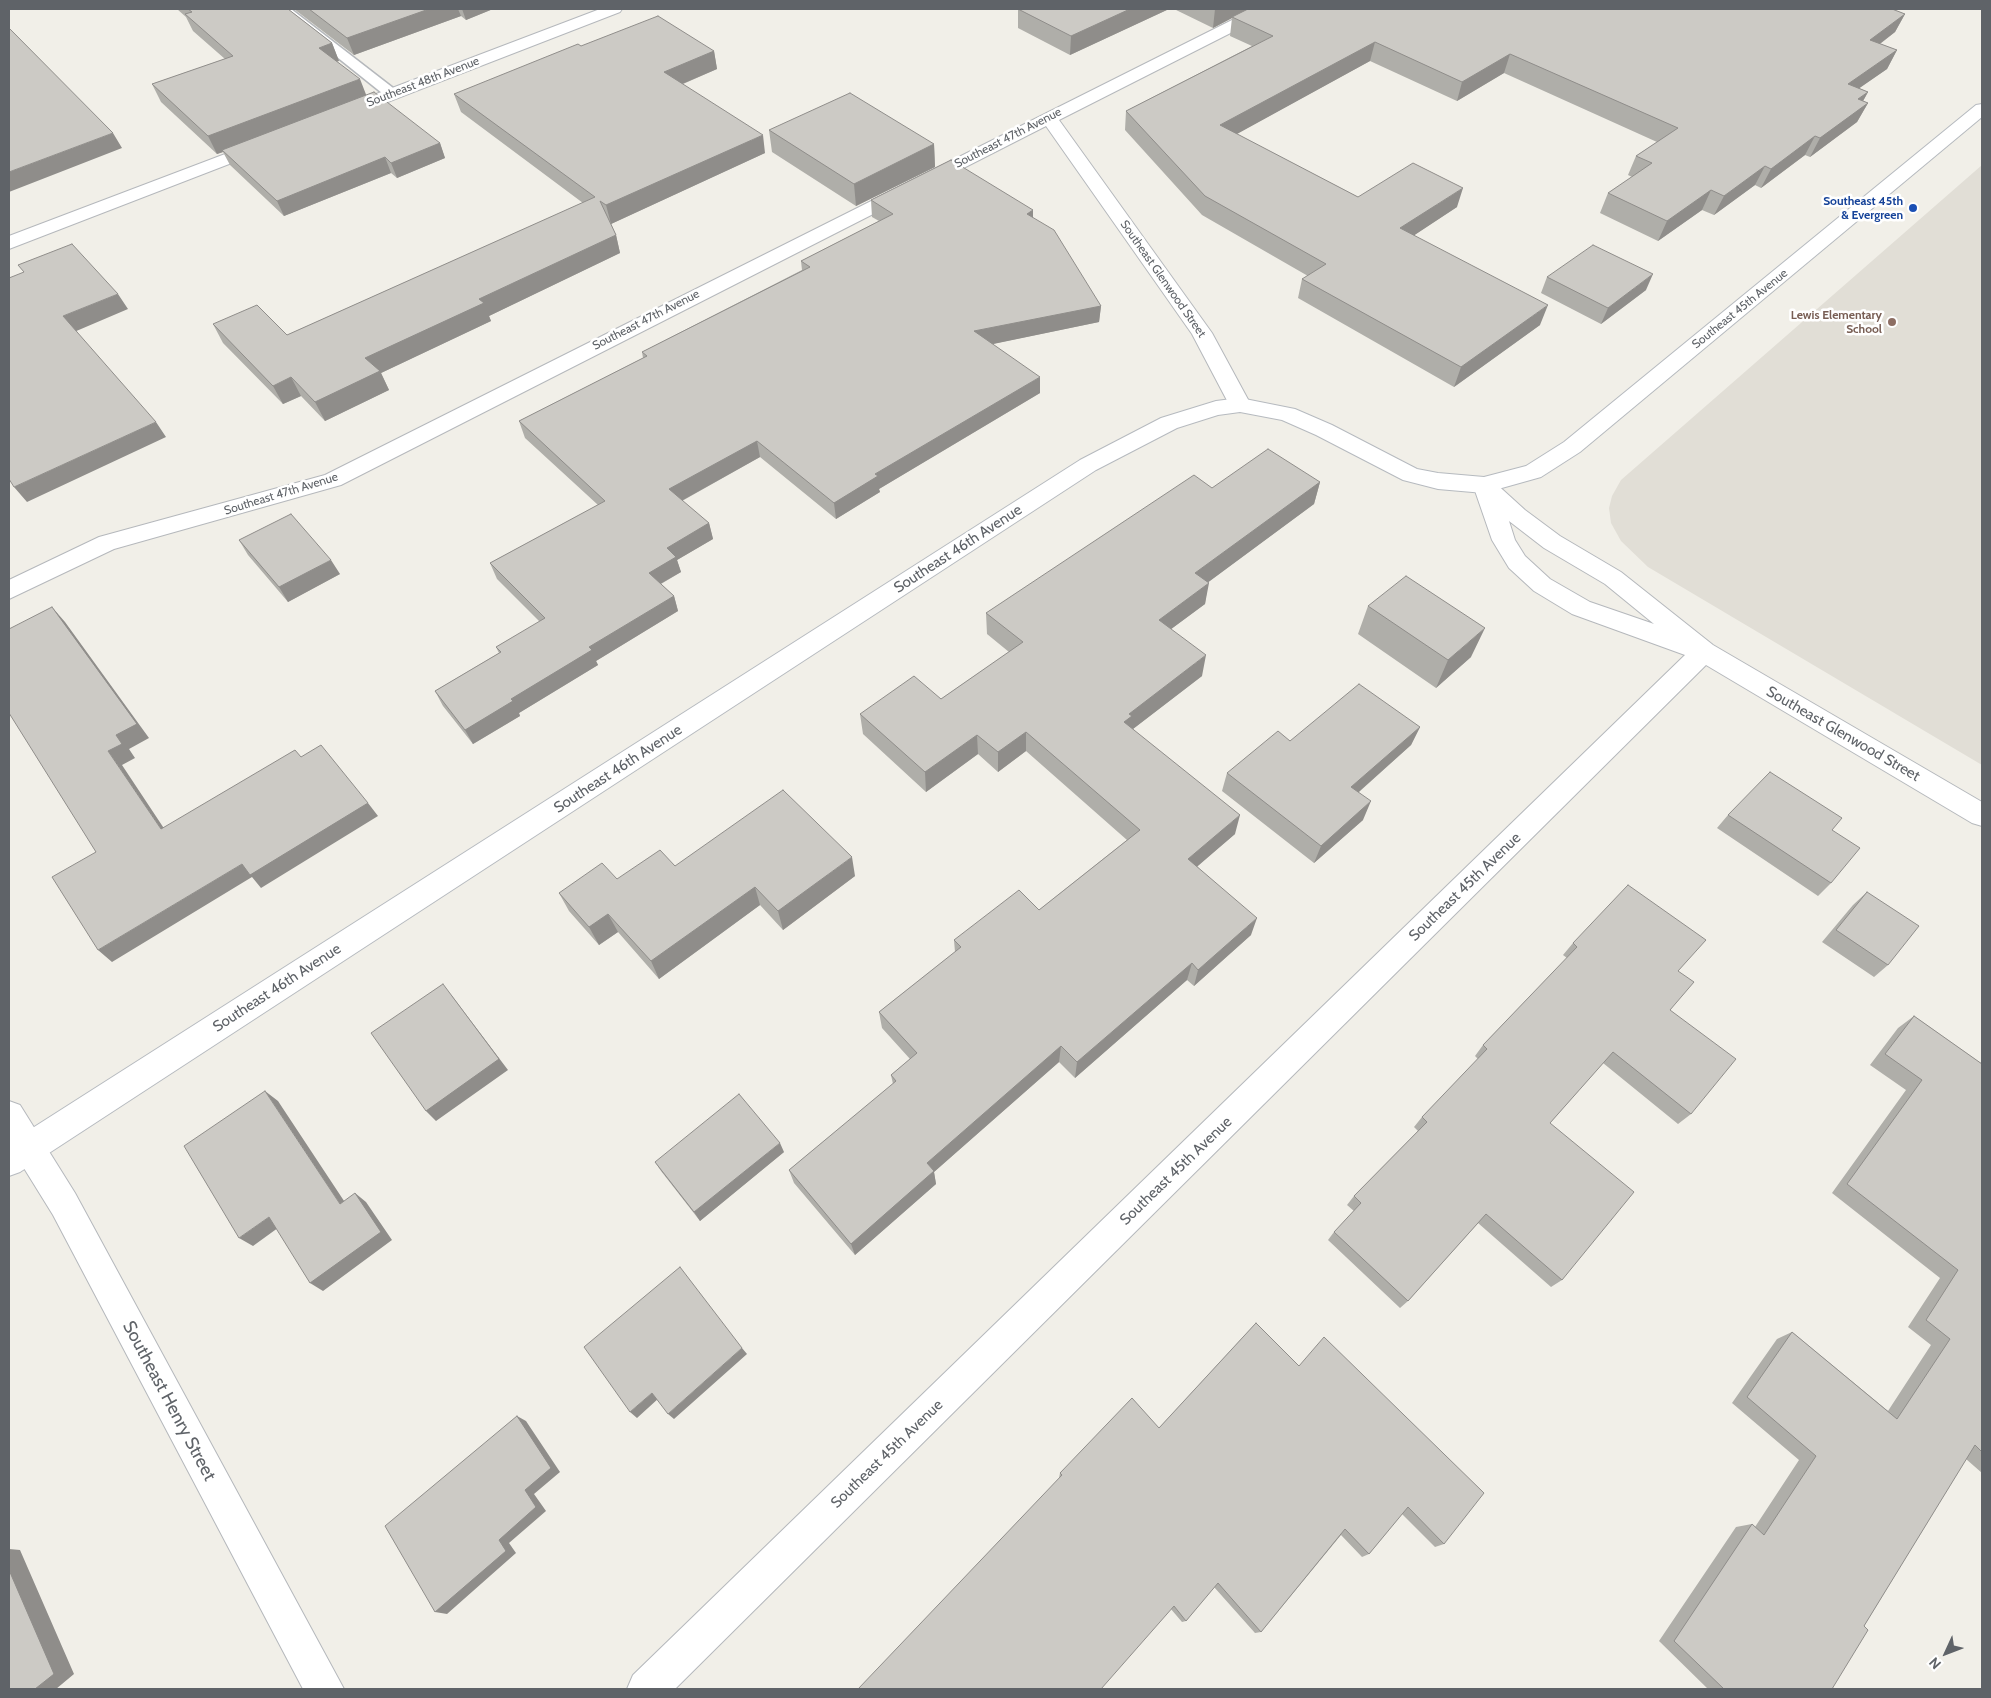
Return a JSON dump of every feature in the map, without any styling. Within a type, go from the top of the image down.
[{"type":"street","name":"Southeast 48th Avenue","points":[[328,119],[614,9]]},
{"type":"street","name":"Southeast 47th Avenue","points":[[9,590],[107,543],[333,480],[1266,9]]},
{"type":"street","name":"Southeast 45th Avenue","points":[[1484,485],[1533,472],[1572,447],[1982,109]]},
{"type":"street","name":"Southeast Glenwood Street","points":[[1049,118],[1202,333],[1240,405]]},
{"type":"street","points":[[9,243],[274,140]]},
{"type":"street","points":[[1240,405],[1287,414],[1411,475],[1438,482],[1484,485]]},
{"type":"street","name":"Southeast 46th Avenue","points":[[19,1154],[1088,466],[1169,424],[1216,408],[1240,405]]},
{"type":"street","name":"Southeast Glenwood Street","points":[[1484,485],[1504,540],[1517,562],[1542,585],[1581,608],[1704,652]]},
{"type":"street","name":"Southeast Glenwood Street","points":[[1484,485],[1517,516],[1552,542],[1613,578],[1704,652],[1982,815]]},
{"type":"street","name":"Southeast 45th Avenue","points":[[648,1689],[1704,652]]},
{"type":"street","name":"Southeast Henry Street","points":[[9,1116],[19,1154],[64,1204],[324,1689]]},
{"type":"lane","points":[[283,9],[392,94]]},
{"type":"shaded area","name":"Lewis Elementary School","points":[[1982,165],[1982,765],[1648,567],[1621,541],[1611,523],[1609,508],[1612,496],[1621,480]]},
{"type":"building","points":[[188,9],[288,9],[332,43],[319,48],[360,79],[208,136],[152,84],[233,56],[185,14],[192,12]]},
{"type":"building","points":[[309,9],[429,9],[347,38]]},
{"type":"building","points":[[1018,9],[1130,9],[1071,36]]},
{"type":"building","points":[[1248,9],[1892,9],[1905,14],[1870,40],[1897,50],[1848,84],[1868,92],[1858,99],[1868,103],[1820,138],[1815,136],[1771,169],[1765,166],[1724,196],[1711,190],[1667,221],[1608,193],[1652,163],[1636,156],[1678,128],[1510,54],[1462,82],[1375,42],[1220,125],[1358,197],[1413,163],[1463,188],[1400,228],[1548,305],[1461,367],[1302,279],[1326,264],[1205,196],[1126,111],[1273,36],[1232,17]]},
{"type":"building","points":[[658,16],[714,51],[664,72],[763,135],[606,205],[600,201],[616,235],[479,299],[484,303],[365,358],[380,371],[315,402],[291,377],[273,386],[213,324],[257,305],[287,335],[595,197],[454,94],[578,44],[581,46]]},
{"type":"building","points":[[9,28],[113,133],[9,172]]},
{"type":"building","points":[[374,92],[440,143],[391,163],[385,157],[277,201],[222,150]]},
{"type":"building","points":[[850,93],[934,144],[854,184],[769,130]]},
{"type":"building","points":[[951,160],[1033,210],[1027,214],[1054,230],[1101,306],[974,331],[1040,377],[875,474],[878,476],[834,503],[757,441],[669,489],[709,523],[667,548],[676,557],[649,573],[674,596],[589,647],[592,650],[511,699],[513,701],[465,730],[435,691],[501,652],[496,647],[545,618],[490,563],[605,501],[519,421],[647,356],[642,352],[810,267],[801,261],[893,214],[871,200]]},
{"type":"building","points":[[72,244],[118,294],[63,316],[156,422],[14,487],[9,479],[9,278],[24,272],[18,265]]},
{"type":"building","points":[[1593,245],[1653,274],[1608,308],[1547,277]]},
{"type":"building","points":[[1268,449],[1320,482],[1195,573],[1209,583],[1159,620],[1206,655],[1129,714],[1132,716],[1124,722],[1240,815],[1188,859],[1257,918],[1198,970],[1192,963],[1077,1062],[1061,1046],[927,1163],[934,1171],[851,1244],[789,1170],[896,1081],[891,1075],[917,1053],[879,1012],[961,947],[954,940],[1019,890],[1039,910],[1140,830],[1026,732],[998,752],[977,735],[925,772],[860,714],[914,676],[941,699],[1023,642],[986,613],[1194,475],[1212,488]]},
{"type":"building","points":[[291,514],[331,560],[279,587],[239,540]]},
{"type":"building","points":[[1406,576],[1485,628],[1448,660],[1368,606]]},
{"type":"building","points":[[52,607],[137,724],[116,735],[122,744],[108,751],[161,829],[295,750],[301,757],[321,745],[368,803],[250,875],[242,864],[98,950],[52,877],[96,852],[9,713],[9,629]]},
{"type":"building","points":[[1359,684],[1420,727],[1351,787],[1371,801],[1321,846],[1227,773],[1278,731],[1290,741]]},
{"type":"building","points":[[1770,772],[1842,818],[1832,830],[1860,848],[1831,883],[1728,815]]},
{"type":"building","points":[[783,790],[852,857],[778,911],[755,887],[651,961],[608,914],[589,927],[559,893],[602,863],[617,879],[660,850],[675,866]]},
{"type":"building","points":[[1628,885],[1706,940],[1678,971],[1694,982],[1670,1010],[1736,1059],[1691,1114],[1613,1052],[1550,1123],[1634,1192],[1562,1280],[1486,1214],[1408,1301],[1334,1232],[1361,1203],[1354,1196],[1427,1122],[1422,1117],[1487,1049],[1483,1045],[1577,947],[1573,943]]},
{"type":"building","points":[[1867,892],[1919,926],[1888,965],[1836,930]]},
{"type":"building","points":[[443,984],[499,1059],[426,1111],[371,1033]]},
{"type":"building","points":[[1914,1016],[1982,1064],[1982,1452],[1975,1445],[1864,1626],[1868,1630],[1832,1689],[1724,1689],[1674,1641],[1752,1524],[1764,1535],[1816,1456],[1747,1397],[1792,1332],[1897,1419],[1950,1339],[1926,1320],[1958,1270],[1847,1184],[1922,1080],[1885,1054]]},
{"type":"building","points":[[265,1091],[340,1204],[355,1193],[381,1232],[310,1283],[269,1217],[239,1238],[184,1146]]},
{"type":"building","points":[[739,1094],[780,1143],[694,1212],[655,1162]]},
{"type":"building","points":[[680,1267],[742,1348],[668,1414],[652,1393],[630,1412],[584,1347]]},
{"type":"building","points":[[1256,1323],[1299,1366],[1324,1337],[1484,1493],[1444,1544],[1408,1507],[1369,1554],[1345,1529],[1261,1632],[1218,1583],[1186,1621],[1174,1606],[1101,1689],[858,1689],[1062,1475],[1060,1473],[1132,1398],[1159,1428]]},
{"type":"building","points":[[517,1416],[551,1468],[525,1490],[536,1507],[499,1540],[506,1551],[435,1612],[385,1526]]},
{"type":"building","points":[[9,1570],[54,1674],[35,1689],[9,1689]]},
{"type":"place","name":"Southeast 45th & Evergreen","points":[[1913,208]]},
{"type":"place","name":"Lewis Elementary School","points":[[1892,322]]}]
